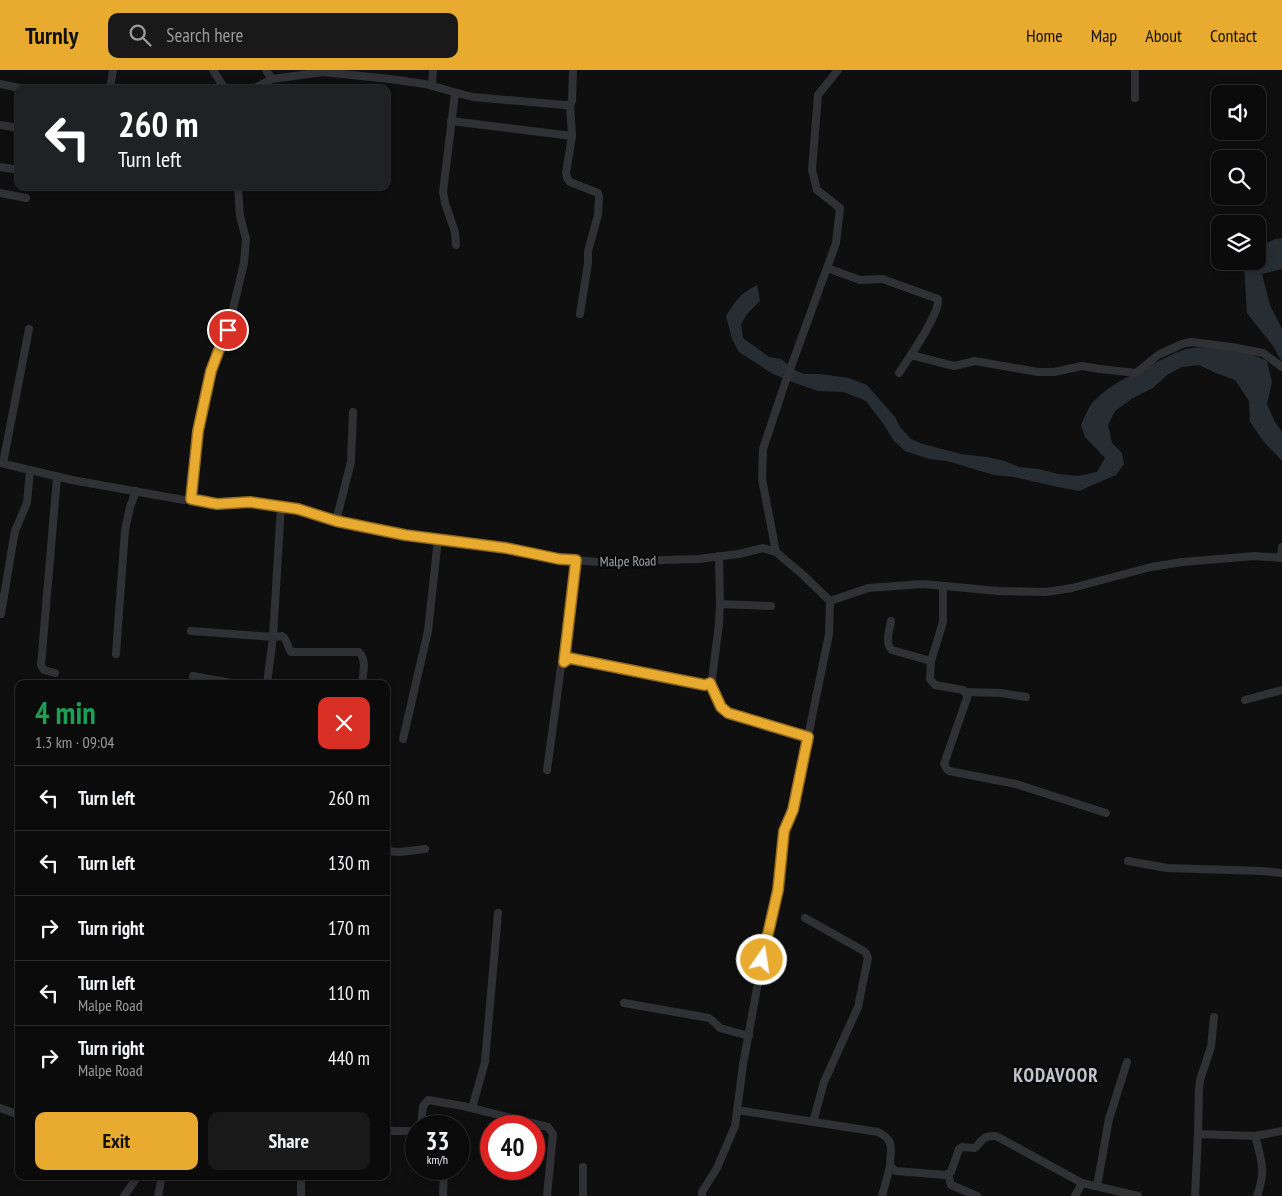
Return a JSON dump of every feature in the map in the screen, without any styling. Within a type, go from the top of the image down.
[{"type":"street","points":[[111,85],[113,70]]},
{"type":"street","points":[[213,70],[222,85]]},
{"type":"street","points":[[266,70],[272,79]]},
{"type":"street","points":[[390,70],[390,79]]},
{"type":"street","points":[[432,86],[433,70]]},
{"type":"street","points":[[573,70],[572,101],[570,105],[572,136],[566,172],[567,178],[570,182],[598,193],[599,197],[598,215],[588,251],[588,263],[580,314]]},
{"type":"street","points":[[702,1196],[702,1192],[718,1168],[735,1126],[762,960],[778,890],[784,831],[793,810],[829,634],[830,601],[776,552],[762,479],[763,449],[836,243],[840,208],[817,190],[812,170],[818,95],[838,70]]},
{"type":"street","points":[[1136,70],[1136,98]]},
{"type":"street","points":[[261,85],[272,79],[322,71],[432,86],[472,97],[570,105]]},
{"type":"street","points":[[0,84],[15,87]]},
{"type":"street","points":[[455,93],[443,198],[455,232],[456,245]]},
{"type":"street","points":[[451,121],[572,136]]},
{"type":"street","points":[[0,125],[15,127]]},
{"type":"street","points":[[0,167],[15,169]]},
{"type":"street","points":[[191,499],[198,431],[211,371],[228,330],[244,263],[246,239],[240,216],[238,190]]},
{"type":"street","points":[[0,193],[26,198]]},
{"type":"street","points":[[827,268],[860,280],[888,280],[938,299],[938,304],[926,332],[899,373]]},
{"type":"street","points":[[1,463],[29,329]]},
{"type":"street","points":[[911,355],[954,366],[975,361],[1038,372],[1054,372],[1082,366],[1137,372],[1158,355],[1191,342],[1232,346],[1263,353],[1282,367]]},
{"type":"street","points":[[336,521],[351,462],[353,412]]},
{"type":"street","name":"Malpe Road","points":[[1,463],[57,477],[184,500],[191,499],[217,504],[250,502],[281,506],[298,509],[336,521],[405,535],[506,548],[559,559],[599,562],[698,559],[739,554],[763,548],[776,552]]},
{"type":"street","points":[[1,614],[16,531],[27,503],[30,470]]},
{"type":"street","points":[[55,674],[44,670],[41,665],[57,477]]},
{"type":"street","points":[[116,654],[125,530],[136,491]]},
{"type":"street","points":[[268,680],[273,637],[281,506]]},
{"type":"street","points":[[403,739],[428,631],[438,539]]},
{"type":"street","points":[[830,601],[868,588],[923,584],[998,591],[1046,592],[1072,588],[1151,567],[1182,562],[1255,556],[1281,558],[1282,547]]},
{"type":"street","points":[[719,556],[720,604],[710,683],[721,707],[728,713],[808,737]]},
{"type":"street","points":[[564,662],[576,560]]},
{"type":"street","points":[[943,586],[943,622],[929,674],[932,682],[935,685],[965,692],[1001,693],[1026,697]]},
{"type":"street","points":[[720,604],[771,606]]},
{"type":"street","points":[[891,621],[888,642],[892,650],[932,661]]},
{"type":"street","points":[[191,631],[282,636],[287,641],[291,652],[359,652],[364,659],[362,680]]},
{"type":"street","points":[[547,770],[561,667],[569,658],[705,685],[710,683]]},
{"type":"street","points":[[193,676],[215,680]]},
{"type":"street","points":[[1245,700],[1282,690]]},
{"type":"street","points":[[965,692],[967,698],[944,764],[949,771],[1016,784],[1106,813]]},
{"type":"street","points":[[390,851],[425,849]]},
{"type":"street","points":[[1128,861],[1167,868],[1282,873]]},
{"type":"street","points":[[472,1108],[485,1062],[498,913]]},
{"type":"street","points":[[805,918],[862,950],[868,958],[858,1007],[822,1086],[814,1122]]},
{"type":"street","points":[[624,1003],[709,1018],[720,1028],[749,1036]]},
{"type":"street","points":[[1195,1196],[1200,1080],[1211,1047],[1214,1017]]},
{"type":"street","points":[[1096,1186],[1109,1119],[1127,1062]]},
{"type":"street","points":[[422,1115],[423,1106],[428,1100],[472,1108],[548,1127],[553,1134],[547,1196]]},
{"type":"street","points":[[0,1108],[15,1114]]},
{"type":"street","points":[[737,1110],[878,1132],[886,1136],[891,1143],[890,1166],[882,1196]]},
{"type":"street","points":[[390,1131],[405,1131]]},
{"type":"street","points":[[1198,1134],[1255,1136],[1282,1131]]},
{"type":"street","points":[[890,1166],[896,1171],[945,1175],[951,1172],[959,1149],[962,1147],[975,1148],[986,1136],[996,1136],[1082,1184],[1138,1196]]},
{"type":"street","points":[[1255,1136],[1263,1173],[1262,1183],[1257,1196]]},
{"type":"street","points":[[583,1167],[583,1196]]},
{"type":"street","points":[[948,1174],[951,1185],[977,1196]]},
{"type":"street","points":[[124,1196],[135,1180]]},
{"type":"street","points":[[158,1196],[161,1180]]},
{"type":"street","points":[[301,1180],[301,1196]]},
{"type":"street","points":[[444,1180],[444,1196]]},
{"type":"street","points":[[1075,1196],[1082,1184]]},
{"type":"shaded area","points":[[1282,238],[1282,269],[1262,274],[1270,305],[1282,329],[1282,362],[1273,346],[1247,313],[1244,270],[1266,270],[1266,244]]},
{"type":"shaded area","points":[[757,285],[760,301],[747,314],[741,324],[743,338],[769,357],[781,359],[795,370],[804,374],[849,378],[867,385],[911,439],[923,444],[961,454],[1005,461],[1019,467],[1039,469],[1058,474],[1078,476],[1097,472],[1105,458],[1085,437],[1081,425],[1094,401],[1120,381],[1175,353],[1192,348],[1211,348],[1240,352],[1267,361],[1272,382],[1267,404],[1282,432],[1282,461],[1264,442],[1250,422],[1249,401],[1235,380],[1199,365],[1182,367],[1167,375],[1153,388],[1133,398],[1115,411],[1108,425],[1112,443],[1122,453],[1124,464],[1116,475],[1079,491],[1014,477],[994,475],[905,451],[894,441],[866,401],[844,392],[818,391],[795,383],[773,374],[739,352],[732,339],[726,316],[739,298]]},
{"type":"district","name":"KODAVOOR","points":[[1056,1075]]},
{"type":"route","points":[[228,330],[211,371],[198,431],[191,499],[217,504],[250,502],[298,509],[336,521],[405,535],[506,548],[559,559],[576,560],[564,662],[569,658],[705,685],[710,683],[721,707],[728,713],[808,737],[793,810],[784,831],[778,890],[762,960]]}]
